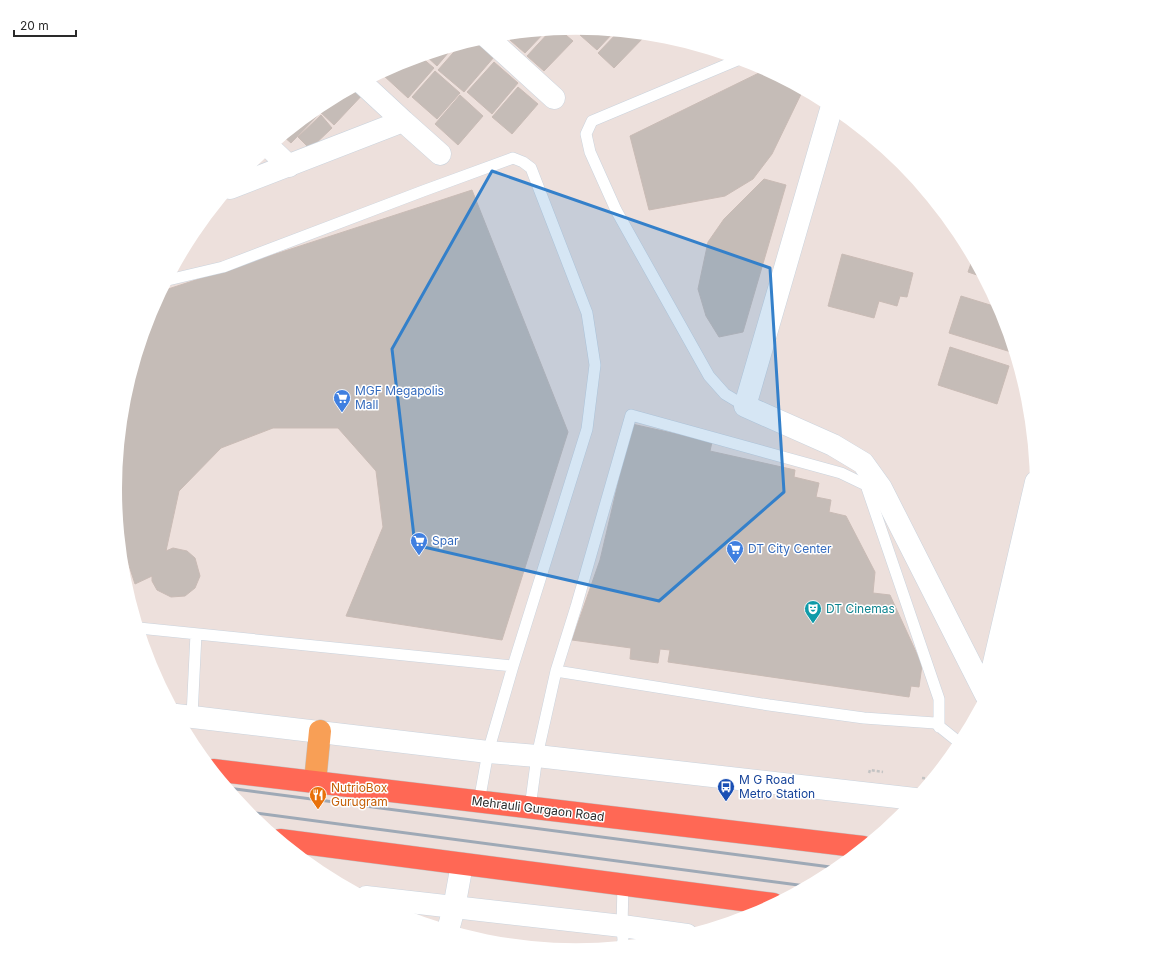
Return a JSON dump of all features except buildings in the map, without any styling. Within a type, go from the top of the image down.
[{"type":"highway","name":"Mehrauli Gurgaon Road","points":[[221,771],[855,846]]},
{"type":"highway","points":[[291,841],[762,903]]},
{"type":"main road","points":[[315,782],[320,731]]},
{"type":"street","points":[[493,43],[554,98]]},
{"type":"street","points":[[366,87],[440,154]]},
{"type":"street","points":[[830,113],[745,406],[833,445],[863,463],[881,488],[984,688]]},
{"type":"street","points":[[240,184],[403,121]]},
{"type":"street","points":[[273,152],[289,166]]},
{"type":"street","points":[[993,667],[1029,511]]},
{"type":"street","points":[[184,715],[488,752],[537,756],[908,798]]},
{"type":"street","points":[[449,925],[462,864]]},
{"type":"street","points":[[406,909],[454,908],[623,939],[642,938]]},
{"type":"lane","points":[[731,63],[592,121],[586,134],[590,152],[616,210],[709,376],[725,394],[745,406]]},
{"type":"lane","points":[[174,279],[223,267],[513,158],[523,162],[531,168],[587,313],[595,365],[587,429],[513,666],[488,752],[479,802]]},
{"type":"lane","points":[[530,808],[537,756],[556,671],[631,415],[841,473],[866,485],[939,699],[939,727]]},
{"type":"lane","points":[[144,629],[513,666]]},
{"type":"lane","points":[[184,715],[196,634]]},
{"type":"lane","points":[[556,671],[657,688],[864,718],[935,723],[954,739]]},
{"type":"lane","points":[[623,939],[624,884]]},
{"type":"highlighted area","points":[[492,171],[770,268],[784,492],[659,601],[415,545],[392,349]]},
{"type":"railway","points":[[236,789],[827,867]]},
{"type":"railway","points":[[259,813],[798,885]]},
{"type":"place","name":"MGF Megapolis Mall","points":[[342,413]]},
{"type":"place","name":"Spar","points":[[419,556]]},
{"type":"place","name":"DT City Center","points":[[735,564]]},
{"type":"place","name":"DT Cinemas","points":[[813,624]]},
{"type":"place","name":"M G Road Metro Station","points":[[726,802]]},
{"type":"place","name":"NutrioBox Gurugram","points":[[318,810]]}]
